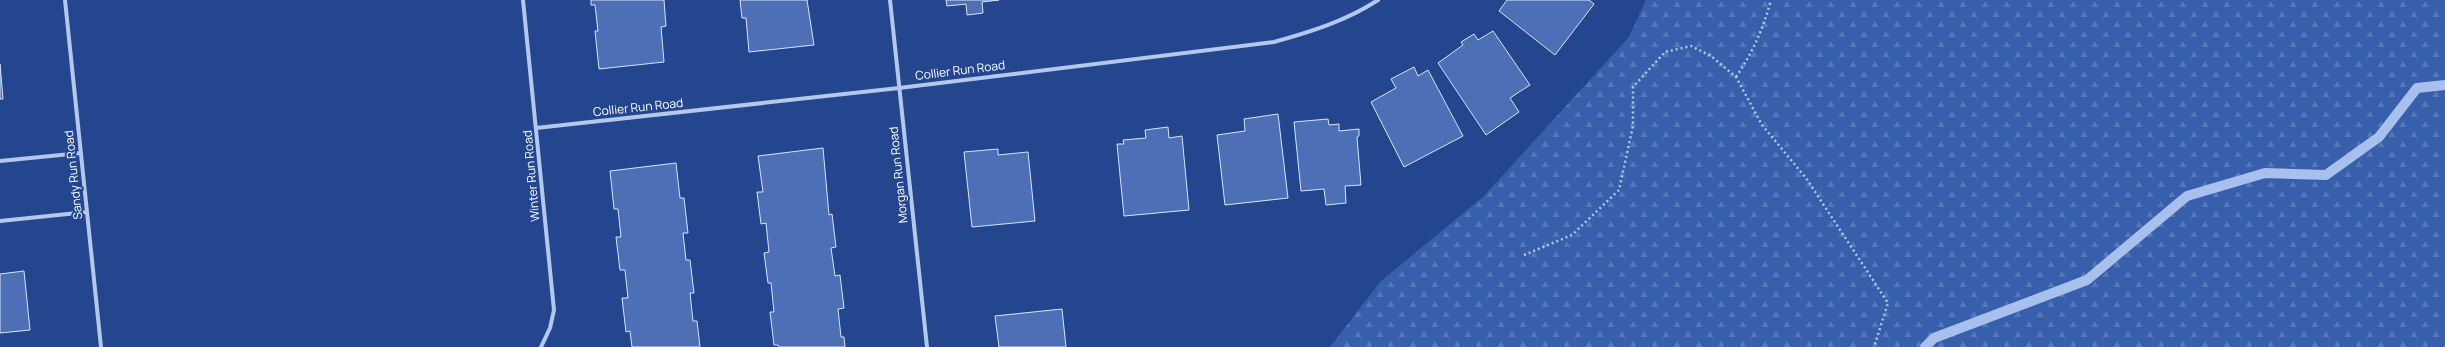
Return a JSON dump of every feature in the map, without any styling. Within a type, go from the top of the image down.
[{"type":"street","name":"Sandy Run Road","points":[[65,0],[101,347]]},
{"type":"street","name":"Winter Run Road","points":[[523,0],[554,310],[550,328],[541,347]]},
{"type":"street","name":"Morgan Run Road","points":[[890,0],[927,347]]},
{"type":"street","name":"Collier Run Road","points":[[536,128],[899,88],[1274,42],[1308,33],[1341,20],[1378,0]]},
{"type":"street","points":[[0,161],[81,152]]},
{"type":"street","points":[[0,221],[87,212]]},
{"type":"path","points":[[1736,77],[1752,53],[1764,25],[1771,0]]},
{"type":"path","points":[[1524,255],[1572,234],[1619,190],[1633,126],[1633,87],[1665,52],[1692,46],[1711,56],[1736,77],[1762,125],[1806,178],[1888,304],[1874,347]]},
{"type":"green space","points":[[1646,0],[2445,0],[2445,347],[1330,347],[1381,281],[1483,197],[1629,37]]},
{"type":"building","points":[[591,0],[664,0],[666,26],[661,27],[664,62],[599,69],[595,31],[598,31],[595,5],[591,5]]},
{"type":"building","points":[[740,0],[807,0],[814,45],[749,52],[746,18],[742,18]]},
{"type":"building","points":[[946,0],[999,0],[982,2],[983,13],[967,15],[966,4],[947,6]]},
{"type":"building","points":[[1507,0],[1589,0],[1594,4],[1555,55],[1499,11]]},
{"type":"building","points":[[1493,31],[1530,85],[1510,98],[1519,112],[1486,135],[1438,63],[1463,45],[1461,42],[1474,34],[1478,40]]},
{"type":"building","points":[[0,64],[3,99],[0,99]]},
{"type":"building","points":[[1414,67],[1418,76],[1428,70],[1463,136],[1404,167],[1371,102],[1396,88],[1391,79]]},
{"type":"building","points":[[1278,114],[1288,198],[1225,205],[1217,135],[1245,131],[1244,119]]},
{"type":"building","points":[[1328,119],[1329,125],[1339,124],[1339,131],[1359,129],[1359,136],[1357,137],[1361,185],[1345,186],[1346,203],[1326,205],[1324,189],[1301,191],[1294,122]]},
{"type":"building","points":[[1168,127],[1169,138],[1182,136],[1189,210],[1124,216],[1117,144],[1124,144],[1123,140],[1146,138],[1145,130]]},
{"type":"building","points":[[823,148],[829,215],[832,214],[836,247],[831,248],[835,276],[840,275],[844,308],[838,309],[841,337],[844,337],[845,347],[779,347],[778,345],[774,345],[770,312],[774,312],[771,283],[768,283],[764,253],[769,252],[766,223],[761,224],[757,192],[763,192],[758,156]]},
{"type":"building","points":[[998,149],[998,155],[1028,152],[1035,221],[972,227],[964,152]]},
{"type":"building","points":[[676,163],[680,198],[684,198],[688,233],[683,233],[686,260],[690,260],[694,293],[690,293],[693,321],[697,321],[700,347],[632,347],[630,331],[626,332],[622,298],[628,298],[625,270],[620,270],[616,237],[621,237],[618,209],[614,209],[610,171]]},
{"type":"building","points":[[24,271],[30,330],[0,333],[0,274]]},
{"type":"building","points":[[1062,309],[1066,347],[999,347],[995,316]]},
{"type":"waterway","points":[[1925,347],[1934,338],[2087,280],[2187,196],[2265,173],[2326,175],[2379,137],[2417,88],[2445,85]]}]
